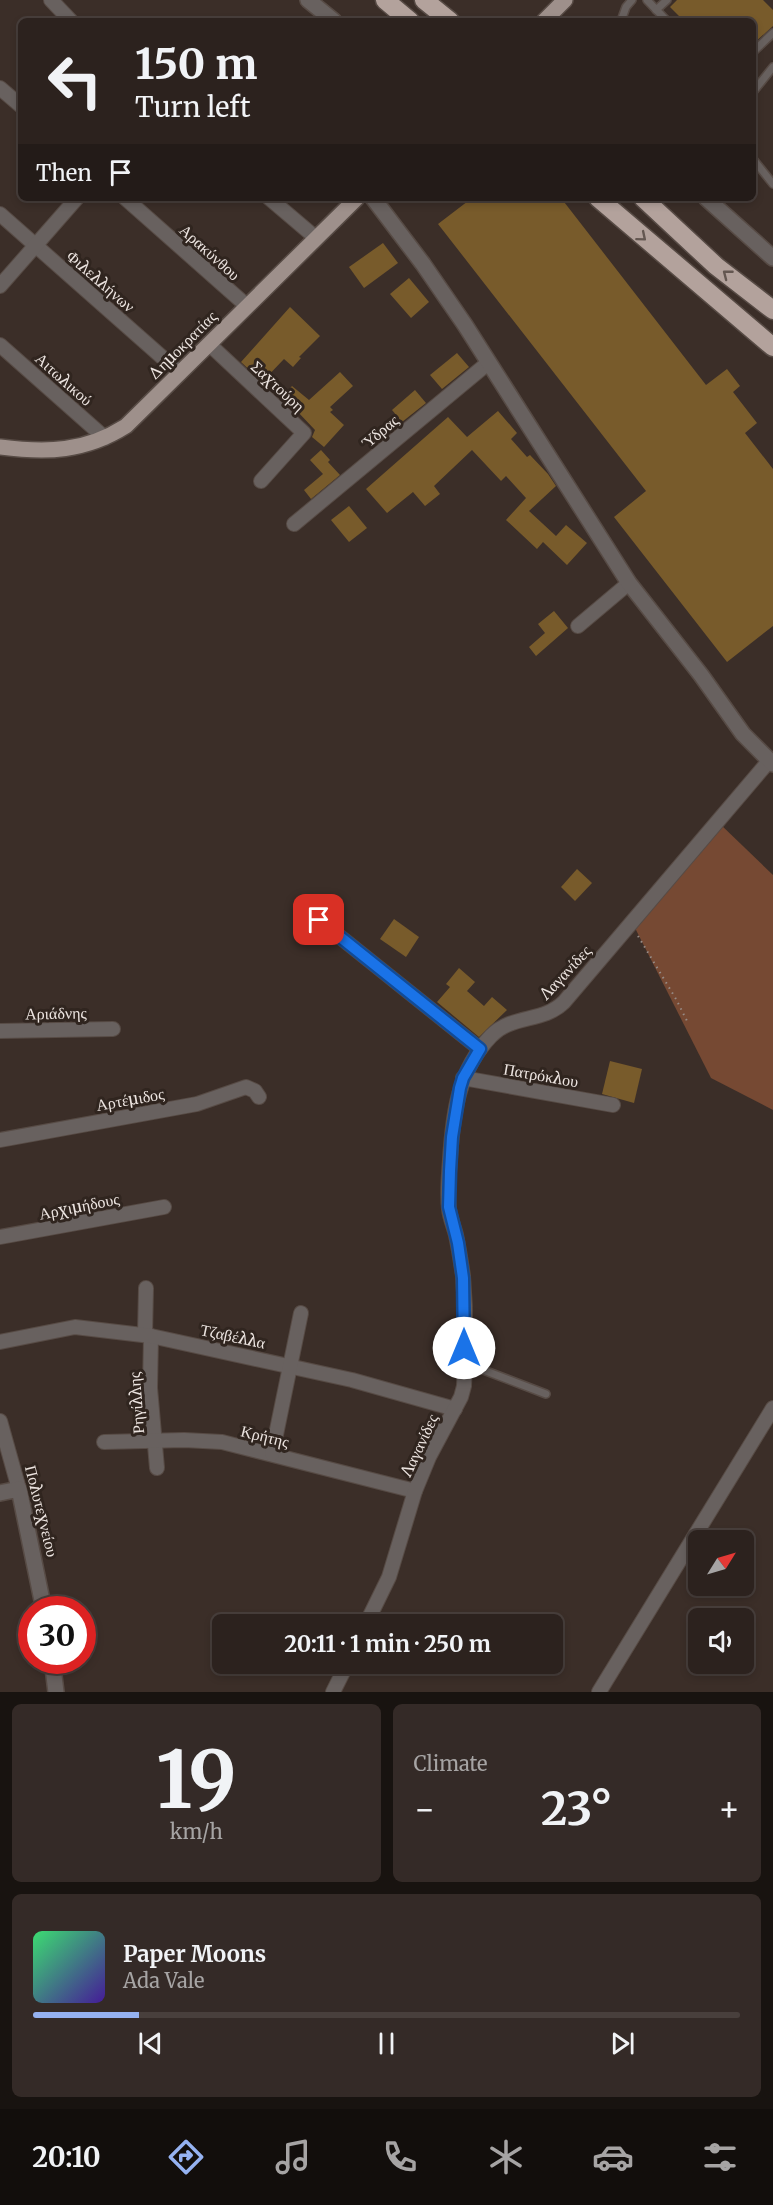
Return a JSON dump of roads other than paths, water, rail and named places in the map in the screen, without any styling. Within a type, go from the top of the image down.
[{"type":"highway","points":[[385,0],[406,18]]},
{"type":"highway","points":[[424,0],[446,18]]},
{"type":"highway","points":[[602,201],[773,347]]},
{"type":"highway","points":[[646,201],[717,266],[773,310]]},
{"type":"main road","points":[[547,18],[565,0]]},
{"type":"main road","name":"Δημοκρατίας","points":[[0,447],[51,451],[73,449],[105,438],[126,426],[354,201]]},
{"type":"street","points":[[51,0],[68,18]]},
{"type":"street","points":[[308,0],[330,18]]},
{"type":"street","points":[[0,88],[18,103]]},
{"type":"street","points":[[0,286],[74,201]]},
{"type":"street","name":"Αρακύνθου","points":[[128,201],[247,306]]},
{"type":"street","points":[[272,201],[315,238]]},
{"type":"street","points":[[376,201],[436,282],[629,584],[701,675],[743,734],[771,763]]},
{"type":"street","points":[[709,201],[773,258]]},
{"type":"street","name":"Φιλελλήνων","points":[[0,214],[180,373]]},
{"type":"street","name":"Σαχτούρη","points":[[209,344],[304,433],[261,481]]},
{"type":"street","name":"Αιτωλικού","points":[[0,345],[105,438]]},
{"type":"street","name":"Ύδρας","points":[[294,524],[488,363]]},
{"type":"street","points":[[578,626],[629,584]]},
{"type":"street","name":"Λαγανίδες","points":[[371,1614],[388,1577],[415,1491],[435,1445],[464,1390],[463,1278],[450,1210],[449,1189],[452,1137],[457,1098],[463,1078],[480,1049],[491,1035],[503,1026],[516,1020],[543,1015],[554,1010],[771,763]]},
{"type":"street","points":[[319,920],[480,1049]]},
{"type":"street","name":"Αριάδνης","points":[[0,1031],[113,1029]]},
{"type":"street","name":"Πατρόκλου","points":[[463,1078],[613,1105]]},
{"type":"street","name":"Αρτέμιδος","points":[[0,1140],[197,1104],[246,1087],[255,1091],[259,1097]]},
{"type":"street","name":"Αρχιμήδους","points":[[0,1237],[164,1207]]},
{"type":"street","name":"Ρηγίλλης","points":[[146,1288],[156,1468]]},
{"type":"street","points":[[272,1454],[302,1313]]},
{"type":"street","name":"Τζαβέλλα","points":[[0,1342],[75,1327],[148,1336],[290,1365],[454,1409]]},
{"type":"street","points":[[599,1692],[773,1408]]},
{"type":"street","name":"Πολυτεχνείου","points":[[0,1421],[19,1489],[41,1596]]},
{"type":"street","name":"Κρήτης","points":[[104,1442],[155,1440],[222,1443],[415,1491]]},
{"type":"street","points":[[0,1493],[19,1489]]},
{"type":"street","points":[[54,1674],[56,1692]]},
{"type":"street","points":[[333,1692],[342,1674]]},
{"type":"lane","points":[[622,18],[626,7],[632,0]]},
{"type":"lane","points":[[647,0],[664,18]]},
{"type":"lane","points":[[656,10],[667,0]]},
{"type":"lane","points":[[756,49],[773,33]]},
{"type":"lane","points":[[756,88],[773,67]]},
{"type":"lane","points":[[756,163],[773,184]]},
{"type":"lane","points":[[465,1363],[546,1394]]}]
